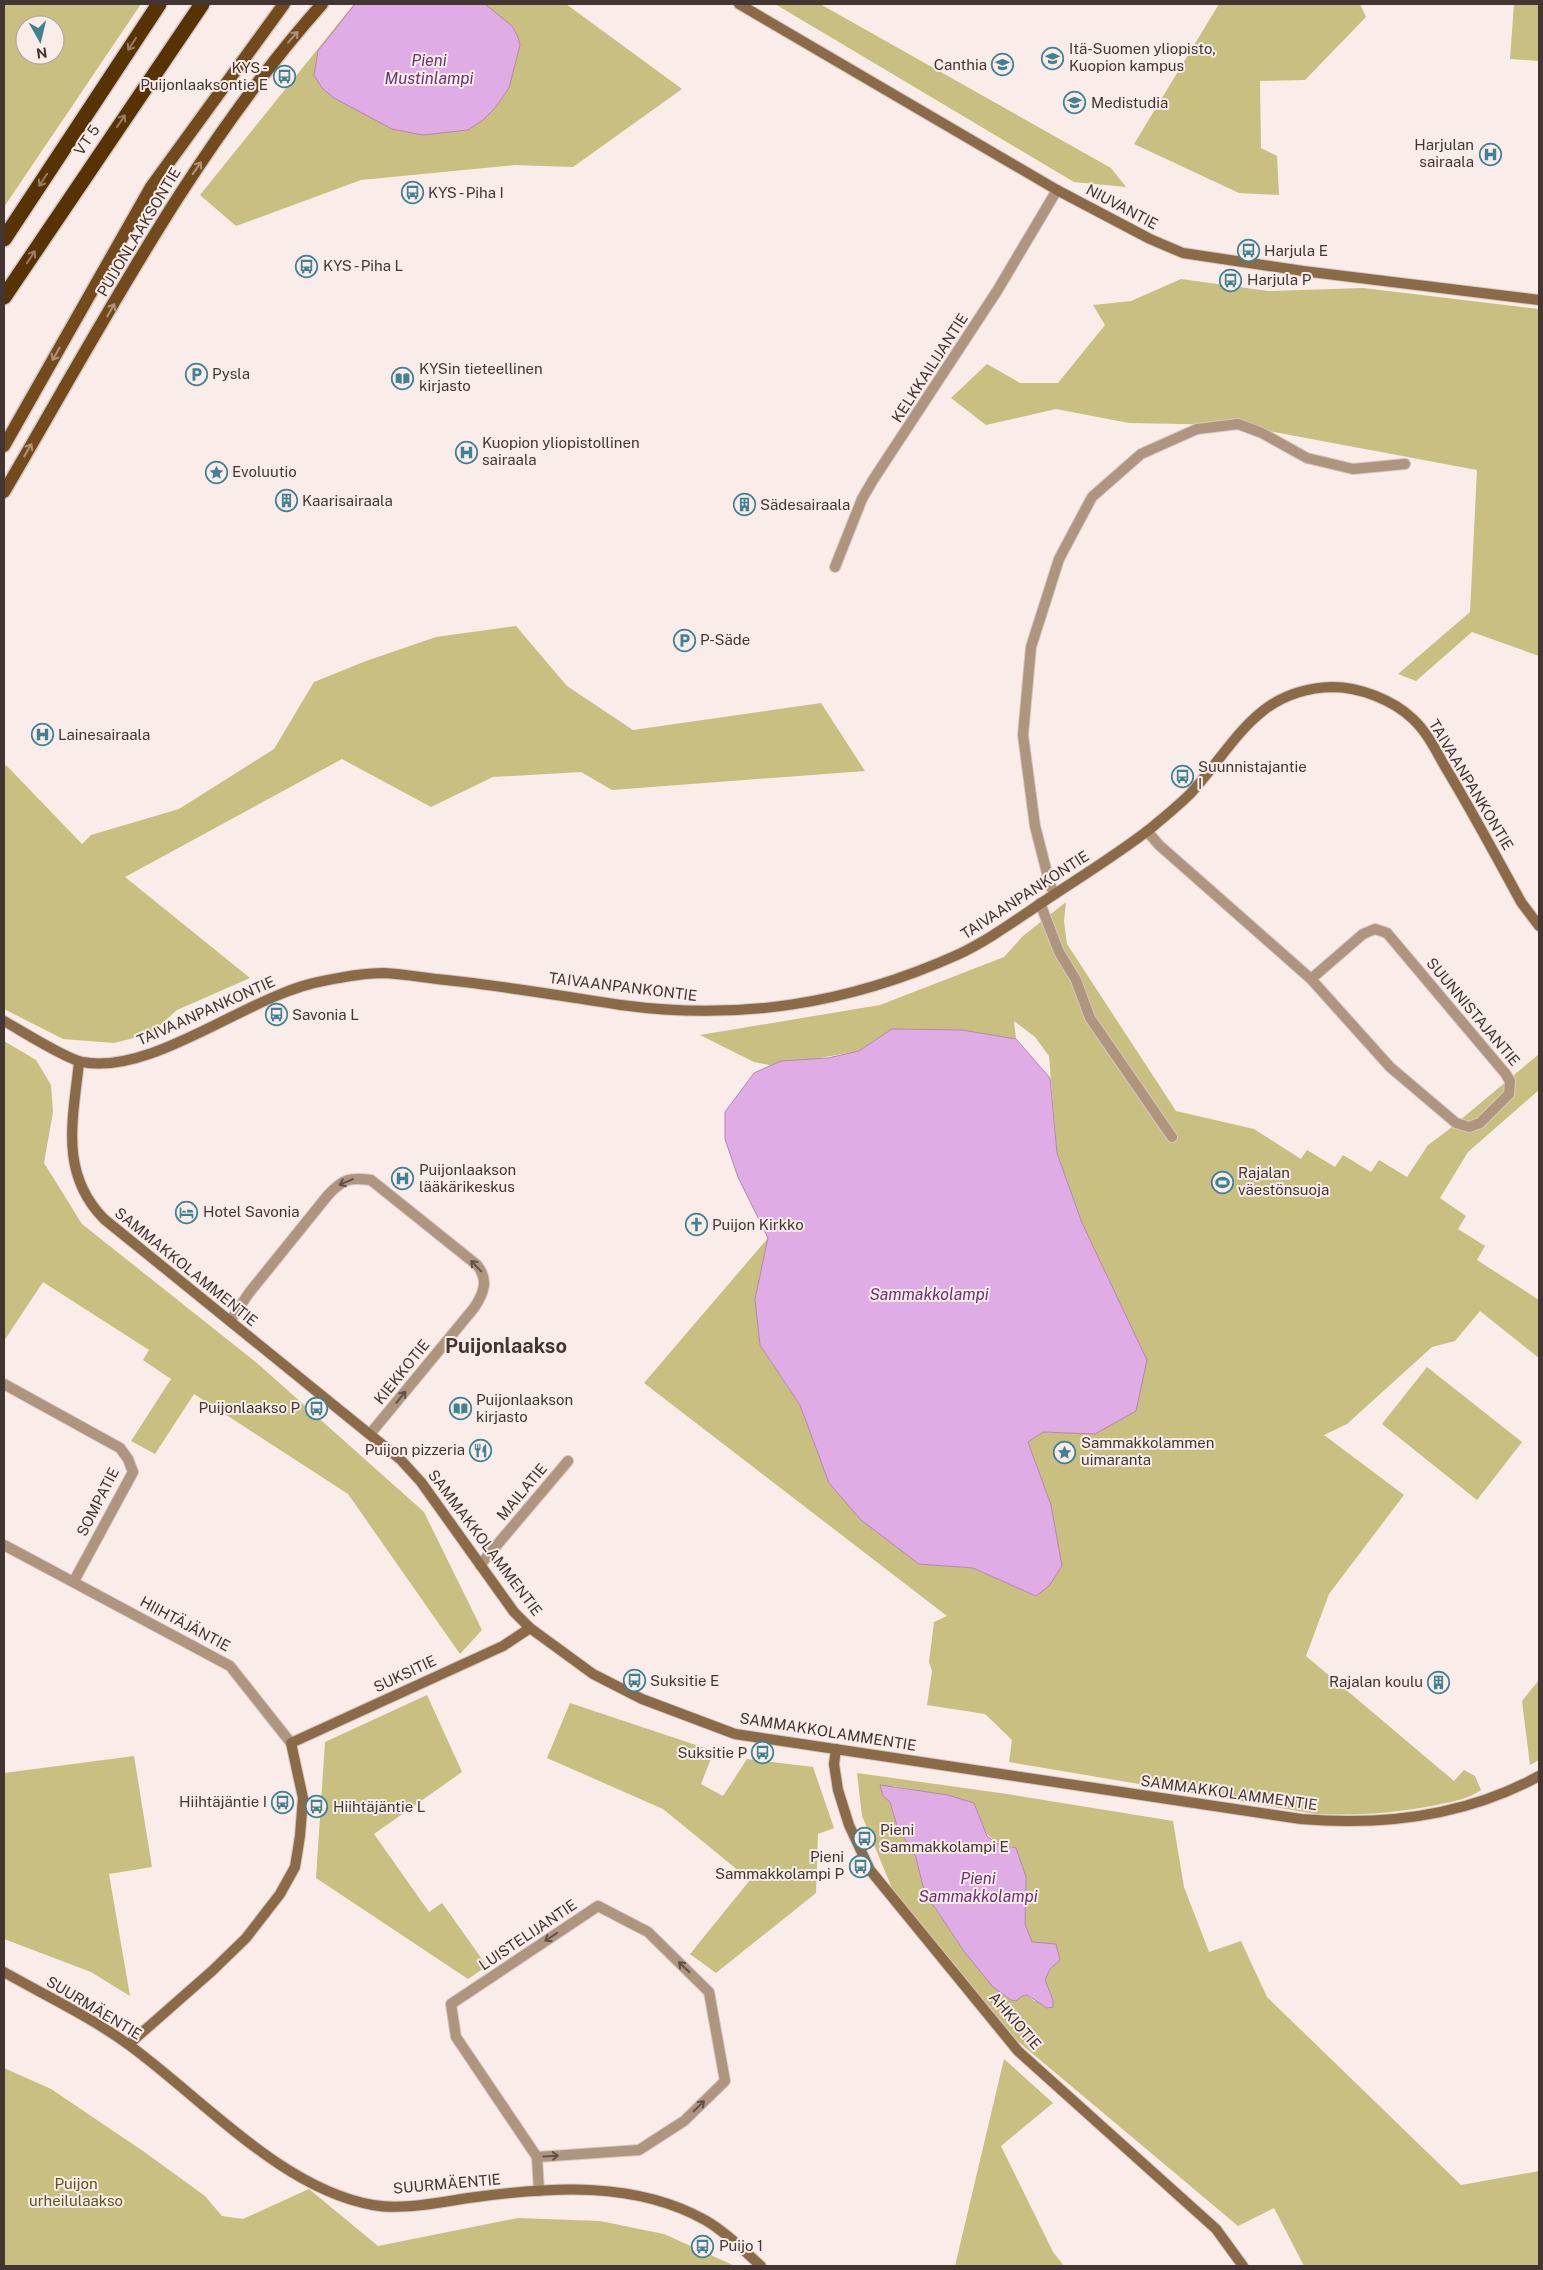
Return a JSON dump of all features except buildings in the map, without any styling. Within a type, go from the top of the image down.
[{"type":"highway","name":"VT 5","points":[[4,239],[159,4]]},
{"type":"highway","name":"VT 5","points":[[4,297],[202,4]]},
{"type":"main road","name":"PUIJONLAAKSONTIE","points":[[4,446],[161,172],[284,4]]},
{"type":"main road","name":"PUIJONLAAKSONTIE","points":[[4,492],[169,208],[280,51],[322,4]]},
{"type":"street","name":"NIUVANTIE","points":[[739,4],[1057,190],[1150,240],[1183,253],[1202,258],[1539,300]]},
{"type":"street","name":"KELKKAILIJANTIE","points":[[835,567],[862,499],[873,480],[997,291],[1057,190]]},
{"type":"street","points":[[1055,894],[1050,885],[1035,826],[1023,735],[1031,647],[1059,559],[1092,497],[1141,454],[1197,429],[1238,424],[1262,433],[1307,458],[1353,469],[1405,464]]},
{"type":"street","name":"TAIVAANPANKONTIE","points":[[79,1062],[122,1061],[139,1058],[245,1009],[306,985],[361,974],[384,973],[489,985],[625,1005],[699,1012],[741,1011],[846,995],[924,969],[963,952],[995,934],[1147,831],[1188,796],[1252,718],[1271,704],[1292,694],[1334,687],[1359,691],[1400,707],[1423,730],[1521,902],[1539,926]]},
{"type":"street","name":"SUUNNISTAJANTIE","points":[[1147,831],[1159,845],[1311,979],[1390,1067],[1456,1123],[1469,1127],[1480,1123],[1509,1094],[1510,1082],[1505,1073],[1387,933],[1375,929],[1363,934],[1311,979]]},
{"type":"street","points":[[1040,903],[1059,952],[1076,980],[1090,1018],[1172,1138]]},
{"type":"street","points":[[4,1021],[79,1062]]},
{"type":"street","name":"SAMMAKKOLAMMENTIE","points":[[79,1062],[71,1139],[75,1171],[81,1190],[92,1207],[104,1220],[400,1459],[421,1482],[514,1612],[530,1628],[593,1674],[651,1702],[735,1734],[1214,1807],[1339,1822],[1373,1822],[1430,1815],[1503,1794],[1539,1776]]},
{"type":"street","name":"KIEKKOTIE","points":[[230,1321],[249,1292],[328,1195],[341,1182],[355,1178],[371,1180],[477,1265],[483,1272],[483,1293],[474,1308],[370,1434]]},
{"type":"street","name":"SOMPATIE","points":[[4,1384],[120,1448],[128,1459],[133,1472],[74,1581]]},
{"type":"street","name":"MAILATIE","points":[[480,1565],[568,1461]]},
{"type":"street","name":"HIIHTÄJÄNTIE","points":[[4,1544],[230,1666],[291,1743],[303,1798],[300,1836],[294,1867],[280,1894],[246,1938],[212,1971],[129,2044]]},
{"type":"street","name":"SUKSITIE","points":[[291,1743],[503,1646],[530,1628]]},
{"type":"street","name":"AHKIOTIE","points":[[836,1749],[834,1764],[838,1790],[849,1826],[870,1870],[1018,2051],[1216,2228],[1243,2266]]},
{"type":"street","name":"LUISTELIJANTIE","points":[[598,1906],[648,1932],[710,1992],[725,2081],[684,2121],[639,2150],[537,2156],[456,2037],[451,2004],[598,1906]]},
{"type":"street","name":"SUURMÄENTIE","points":[[4,1972],[129,2044],[265,2155],[322,2190],[374,2205],[416,2205],[538,2191],[616,2191],[653,2198],[705,2220],[733,2239],[761,2266]]},
{"type":"street","points":[[537,2156],[538,2191]]},
{"type":"green space","points":[[4,4],[141,4],[4,207]]},
{"type":"green space","points":[[354,4],[566,4],[682,89],[573,167],[515,165],[361,180],[236,226],[200,195]]},
{"type":"green space","points":[[775,4],[820,4],[1111,168],[1126,187],[1074,182]]},
{"type":"green space","points":[[1219,4],[1360,4],[1366,17],[1305,80],[1260,81],[1261,148],[1277,156],[1279,195],[1239,193],[1134,144]]},
{"type":"green space","points":[[1514,4],[1539,4],[1539,61],[1510,59]]},
{"type":"green space","points":[[1181,279],[1268,291],[1363,288],[1539,309],[1539,656],[1472,632],[1416,681],[1398,674],[1470,612],[1477,470],[1236,425],[1129,423],[1056,409],[986,425],[951,398],[987,364],[1020,383],[1058,383],[1105,325],[1093,305],[1131,301]]},
{"type":"green space","points":[[516,626],[567,686],[633,730],[821,703],[865,771],[612,790],[581,772],[493,777],[431,807],[342,759],[125,877],[250,978],[177,1010],[150,1034],[114,1043],[63,1039],[4,1009],[4,768],[6,765],[82,844],[91,835],[179,809],[274,749],[314,682],[366,661],[436,637]]},
{"type":"green space","points":[[1066,902],[1064,921],[1067,944],[1176,1111],[1254,1129],[1301,1159],[1307,1150],[1335,1167],[1343,1155],[1371,1172],[1379,1160],[1407,1177],[1428,1145],[1539,1054],[1539,1090],[1468,1152],[1440,1198],[1466,1216],[1458,1229],[1485,1246],[1477,1260],[1539,1300],[1539,1358],[1480,1311],[1455,1341],[1432,1347],[1347,1424],[1324,1435],[1404,1495],[1329,1594],[1306,1656],[1454,1781],[1464,1770],[1475,1776],[1481,1790],[1470,1796],[1437,1805],[1392,1812],[1347,1815],[1316,1814],[1009,1762],[1012,1740],[985,1714],[927,1705],[932,1671],[929,1662],[934,1622],[947,1616],[644,1383],[768,1238],[755,1299],[760,1345],[800,1405],[829,1483],[919,1564],[973,1568],[1036,1596],[1051,1505],[1028,1442],[1043,1432],[1095,1434],[1112,1287],[1082,1223],[1057,1153],[1049,1056],[1035,1037],[1014,1021],[1016,1039],[962,1030],[892,1029],[859,1051],[774,1066],[754,1062],[700,1035],[880,1005],[1004,957],[1023,936]]},
{"type":"green space","points":[[4,1041],[36,1060],[51,1085],[53,1112],[44,1163],[82,1224],[257,1363],[424,1512],[482,1630],[460,1654],[348,1494],[194,1394],[155,1454],[131,1441],[171,1379],[143,1360],[149,1350],[43,1282],[4,1341]]},
{"type":"green space","points":[[1427,1367],[1522,1442],[1477,1500],[1382,1424]]},
{"type":"green space","points":[[1539,1680],[1539,1760],[1530,1765],[1522,1701]]},
{"type":"green space","points":[[427,1695],[462,1772],[374,1834],[429,1912],[442,1903],[487,1966],[468,1979],[316,1878],[325,1742]]},
{"type":"green space","points":[[570,1703],[714,1751],[701,1784],[723,1796],[747,1759],[813,1767],[834,1828],[818,1834],[816,1893],[716,1973],[690,1954],[750,1880],[663,1809],[547,1758]]},
{"type":"green space","points":[[134,1756],[152,1867],[109,1874],[130,1996],[91,1972],[4,1939],[4,1773]]},
{"type":"green space","points":[[857,1773],[1007,1794],[1173,1821],[1184,1887],[1209,1952],[1241,1941],[1267,1997],[1461,2185],[1539,2171],[1539,2266],[1304,2266],[1274,2208],[1238,2226],[1015,2039],[894,1893],[862,1816]],"holes":[[[893,1786],[974,1803],[983,1826],[990,1837],[1012,1846],[1026,1877],[1025,1924],[1032,1942],[1042,1943],[1050,1969],[1045,1980],[1053,2000],[1034,2001],[1027,1995],[1022,1996],[977,1966],[963,1950],[934,1906],[926,1899],[916,1857],[897,1826],[890,1802]]]},
{"type":"green space","points":[[1004,2059],[1053,2103],[1001,2146],[1053,2252],[1064,2266],[955,2266]]},
{"type":"green space","name":"Puijon urheilulaakso","points":[[4,2068],[51,2089],[143,2151],[205,2196],[222,2216],[243,2219],[309,2189],[378,2246],[518,2218],[600,2221],[664,2234],[735,2266],[4,2266]]},
{"type":"water","name":"Pieni Mustinlampi","points":[[355,4],[485,4],[512,26],[518,37],[520,45],[509,88],[495,108],[483,120],[468,130],[423,135],[392,129],[334,98],[322,88],[314,75],[318,51]]},
{"type":"water","name":"Sammakkolampi","points":[[892,1029],[962,1030],[1016,1039],[1050,1078],[1057,1153],[1082,1223],[1147,1360],[1136,1411],[1095,1434],[1043,1432],[1028,1442],[1051,1505],[1062,1566],[1049,1586],[1036,1596],[973,1568],[919,1564],[861,1520],[829,1483],[800,1405],[760,1345],[755,1299],[768,1238],[738,1177],[725,1139],[725,1112],[754,1073],[781,1061],[828,1058],[859,1051]]},
{"type":"water","name":"Pieni Sammakkolampi","points":[[880,1785],[948,1795],[974,1803],[987,1836],[996,1843],[1016,1848],[1026,1877],[1025,1924],[1032,1942],[1056,1944],[1060,1960],[1050,1969],[1045,1980],[1053,2000],[1053,2007],[1047,2008],[1027,1995],[1022,1996],[1016,2001],[1011,2000],[993,1987],[963,1950],[934,1906],[926,1899],[916,1857],[897,1826],[890,1802],[883,1796]]},
{"type":"place","name":"Itä-Suomen yliopisto, Kuopion kampus","points":[[1053,58]]},
{"type":"place","name":"Canthia","points":[[1003,65]]},
{"type":"place","name":"KYS - Puijonlaaksontie E","points":[[284,77]]},
{"type":"place","name":"Medistudia","points":[[1075,103]]},
{"type":"place","name":"Harjulan sairaala","points":[[1490,154]]},
{"type":"place","name":"KYS - Piha I","points":[[412,193]]},
{"type":"place","name":"Harjula E","points":[[1248,251]]},
{"type":"place","name":"KYS - Piha L","points":[[307,266]]},
{"type":"place","name":"Harjula P","points":[[1231,280]]},
{"type":"place","name":"Pysla","points":[[196,374]]},
{"type":"place","name":"KYSin tieteellinen kirjasto","points":[[403,378]]},
{"type":"place","name":"Kuopion yliopistollinen sairaala","points":[[466,452]]},
{"type":"place","name":"Evoluutio","points":[[216,472]]},
{"type":"place","name":"Kaarisairaala","points":[[286,501]]},
{"type":"place","name":"Sädesairaala","points":[[744,505]]},
{"type":"place","name":"P-Säde","points":[[684,640]]},
{"type":"place","name":"Lainesairaala","points":[[42,735]]},
{"type":"place","name":"Suunnistajantie I","points":[[1182,776]]},
{"type":"place","name":"Savonia L","points":[[276,1015]]},
{"type":"place","name":"Puijonlaakson lääkärikeskus","points":[[403,1179]]},
{"type":"place","name":"Rajalan väestönsuoja","points":[[1222,1182]]},
{"type":"place","name":"Hotel Savonia","points":[[187,1212]]},
{"type":"place","name":"Puijon Kirkko","points":[[696,1225]]},
{"type":"place","name":"Puijonlaakso P","points":[[316,1408]]},
{"type":"place","name":"Puijonlaakson kirjasto","points":[[460,1409]]},
{"type":"place","name":"Puijon pizzeria","points":[[481,1450]]},
{"type":"place","name":"Sammakkolammen uimaranta","points":[[1065,1452]]},
{"type":"place","name":"Suksitie E","points":[[634,1681]]},
{"type":"place","name":"Rajalan koulu","points":[[1439,1682]]},
{"type":"place","name":"Suksitie P","points":[[763,1753]]},
{"type":"place","name":"Hiihtäjäntie I","points":[[283,1802]]},
{"type":"place","name":"Hiihtäjäntie L","points":[[317,1807]]},
{"type":"place","name":"Pieni Sammakkolampi E","points":[[864,1839]]},
{"type":"place","name":"Pieni Sammakkolampi P","points":[[860,1866]]},
{"type":"place","name":"Puijo 1","points":[[703,2246]]},
{"type":"district","name":"Puijonlaakso","points":[[506,1346]]}]
